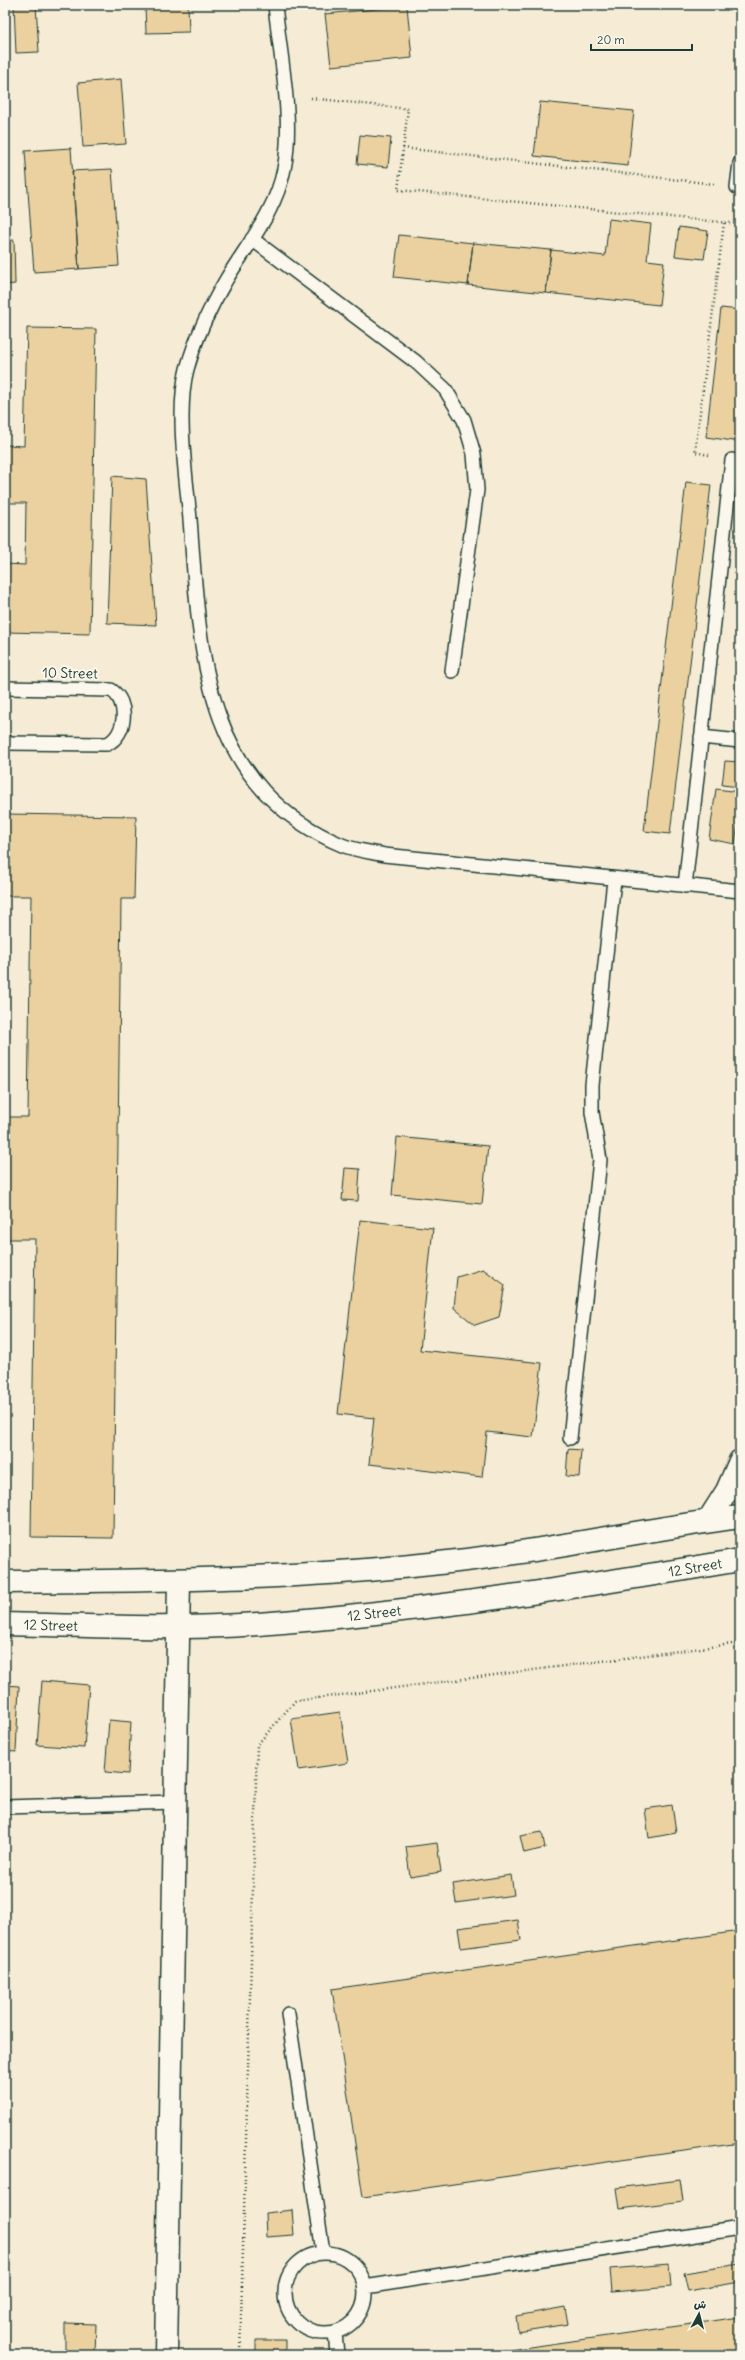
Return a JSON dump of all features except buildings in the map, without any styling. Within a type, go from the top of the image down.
[{"type":"street","points":[[708,1521],[727,1491],[740,1461]]},
{"type":"street","points":[[5,1582],[179,1580],[357,1572],[458,1561],[740,1517]]},
{"type":"street","name":"12 Street","points":[[5,1624],[180,1627],[256,1624],[358,1615],[552,1590],[740,1560]]},
{"type":"street","points":[[166,2355],[175,1802],[180,1627],[179,1580]]},
{"type":"lane","points":[[275,5],[288,133],[284,170],[272,207],[201,325],[186,372],[182,422],[199,635],[211,692],[229,742],[257,785],[262,790],[296,821],[343,846],[384,855],[614,880],[740,891]]},
{"type":"lane","points":[[737,187],[740,163]]},
{"type":"lane","points":[[252,239],[416,362],[445,389],[464,420],[474,454],[477,490],[452,671]]},
{"type":"lane","points":[[685,886],[732,460]]},
{"type":"lane","name":"10 Street","points":[[5,688],[111,690],[117,694],[122,701],[122,730],[118,736],[107,744],[5,743]]},
{"type":"lane","points":[[701,737],[740,741]]},
{"type":"lane","points":[[570,1438],[600,1160],[592,1112],[592,1085],[614,880]]},
{"type":"lane","points":[[5,1807],[175,1802]]},
{"type":"lane","points":[[288,2014],[323,2252]]},
{"type":"lane","points":[[365,2287],[740,2228]]},
{"type":"lane","points":[[323,2252],[335,2253],[355,2265],[365,2287],[364,2301],[359,2315],[348,2326],[334,2332],[321,2333],[308,2330],[297,2322],[289,2311],[285,2298],[285,2285],[290,2273],[298,2262],[310,2255],[323,2252]]},
{"type":"lane","points":[[334,2332],[337,2355]]},
{"type":"path","points":[[284,95],[408,109],[398,190],[740,224]]},
{"type":"path","points":[[403,148],[737,187]]},
{"type":"path","points":[[724,223],[695,452],[732,460]]},
{"type":"path","points":[[240,2355],[257,1746],[295,1701],[740,1643]]}]
